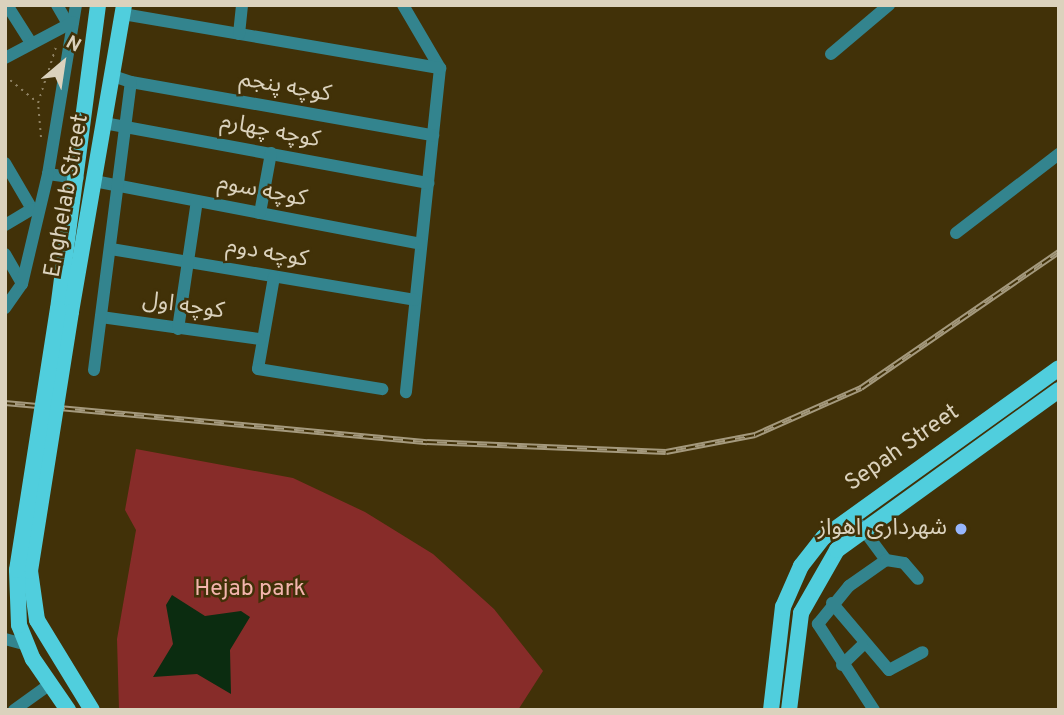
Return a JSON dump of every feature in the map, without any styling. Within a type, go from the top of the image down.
[{"type":"main road","name":"Enghelab Street","points":[[65,311],[86,179],[98,5]]},
{"type":"main road","name":"Enghelab Street","points":[[86,179],[104,123],[123,10]]},
{"type":"main road","points":[[65,311],[30,571],[37,620],[92,710]]},
{"type":"main road","points":[[65,311],[17,570],[19,625],[27,645],[68,710]]},
{"type":"main road","name":"Sepah Street","points":[[771,710],[788,597],[801,566],[851,513],[1059,368]]},
{"type":"main road","name":"Sepah Street","points":[[789,710],[801,613],[817,576],[862,528],[1059,390]]},
{"type":"street","points":[[7,5],[31,43]]},
{"type":"street","points":[[57,5],[70,22]]},
{"type":"street","points":[[5,308],[22,284],[48,174],[70,22],[75,5]]},
{"type":"street","points":[[239,34],[242,5]]},
{"type":"street","points":[[403,5],[440,68],[406,392]]},
{"type":"street","points":[[831,54],[889,5]]},
{"type":"street","points":[[123,10],[239,34],[440,68]]},
{"type":"street","points":[[5,58],[70,22]]},
{"type":"street","name":"کوچه پنجم","points":[[112,76],[131,82],[433,135]]},
{"type":"street","points":[[94,369],[131,82]]},
{"type":"street","name":"کوچه چهارم","points":[[104,123],[428,183]]},
{"type":"street","points":[[260,213],[271,153]]},
{"type":"street","points":[[956,233],[1059,154]]},
{"type":"street","points":[[5,163],[32,209],[5,225]]},
{"type":"street","name":"کوچه سوم","points":[[48,174],[119,185],[421,244]]},
{"type":"street","points":[[177,329],[197,201]]},
{"type":"street","name":"کوچه دوم","points":[[111,249],[415,300]]},
{"type":"street","points":[[5,254],[22,284]]},
{"type":"street","points":[[274,276],[260,339],[258,369],[382,389]]},
{"type":"street","name":"کوچه اول","points":[[101,317],[260,339]]},
{"type":"street","points":[[851,513],[886,560],[904,563],[918,579]]},
{"type":"street","points":[[874,710],[818,633],[832,603],[886,560]]},
{"type":"street","points":[[832,603],[862,646],[889,670],[923,652]]},
{"type":"street","points":[[5,639],[27,645]]},
{"type":"street","points":[[842,665],[862,646]]},
{"type":"street","points":[[14,710],[51,684]]},
{"type":"path","points":[[50,156],[43,148],[38,103],[70,22]]},
{"type":"path","points":[[5,76],[38,103]]},
{"type":"green space","name":"Hejab park","points":[[136,449],[293,478],[365,512],[433,554],[494,609],[543,671],[518,710],[119,710],[117,639],[136,530],[125,510]]},
{"type":"shaded area","points":[[172,595],[205,616],[241,611],[250,617],[230,650],[231,694],[197,674],[153,677],[173,644],[166,605]]},
{"type":"railway","points":[[5,403],[427,442],[666,452],[755,435],[861,388],[1059,252]]},
{"type":"place","name":"شهرداری اهواز","points":[[961,529]]}]
